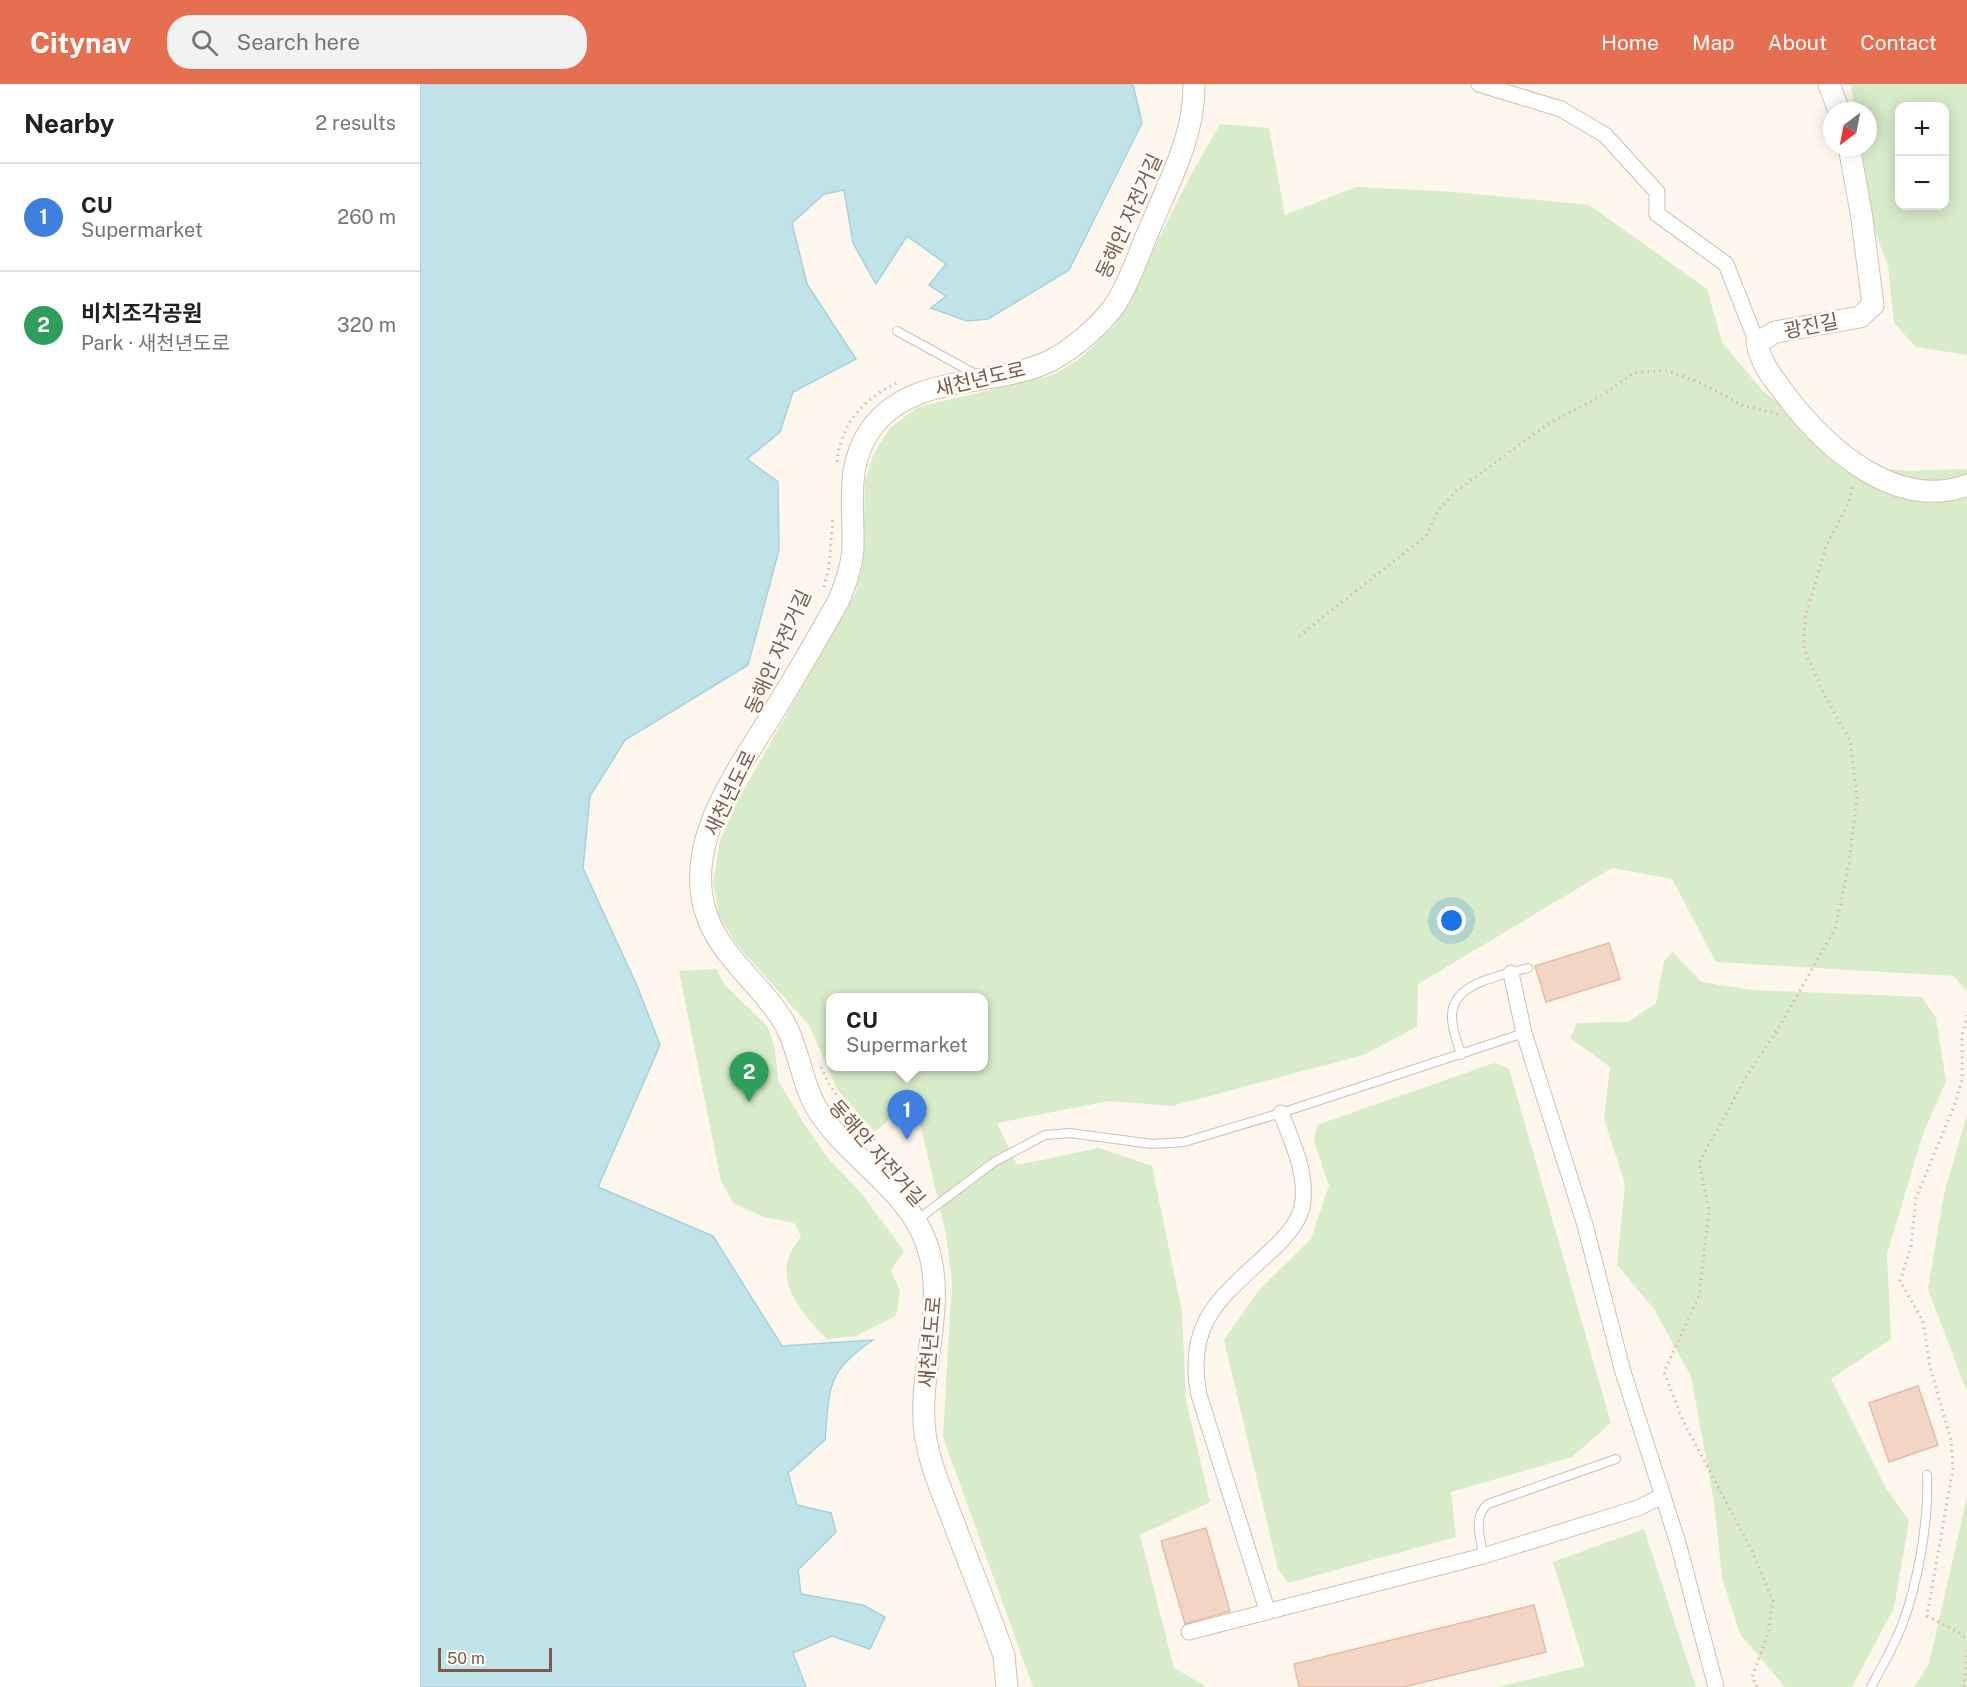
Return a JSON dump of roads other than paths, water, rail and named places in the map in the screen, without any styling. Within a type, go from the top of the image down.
[{"type":"street","points":[[1479,84],[1561,109],[1605,135],[1657,192],[1657,214],[1726,264],[1757,343]]},
{"type":"street","points":[[1829,84],[1836,102]]},
{"type":"street","name":"새천년도로","points":[[1007,1687],[1004,1656],[938,1482],[925,1435],[925,1392],[935,1305],[932,1261],[922,1216],[819,1112],[802,1073],[793,1040],[783,1021],[719,939],[709,921],[702,899],[701,859],[714,817],[727,791],[804,662],[846,583],[852,548],[852,478],[863,443],[884,414],[917,394],[1031,368],[1050,360],[1068,350],[1114,306],[1124,290],[1178,166],[1200,87]]},
{"type":"street","name":"광진길","points":[[1851,156],[1861,212],[1873,305],[1860,317],[1775,332],[1757,343],[1761,362],[1806,421],[1857,466],[1896,486],[1948,492],[1967,485]]},
{"type":"street","points":[[1511,973],[1524,1033],[1585,1225],[1623,1372],[1678,1543],[1716,1687]]},
{"type":"street","points":[[1267,1610],[1199,1395],[1195,1364],[1201,1330],[1210,1312],[1221,1298],[1286,1237],[1299,1216],[1303,1203],[1303,1175],[1281,1113]]},
{"type":"street","points":[[1189,1632],[1267,1610],[1484,1556],[1638,1508],[1662,1496]]},
{"type":"lane","points":[[897,331],[980,378]]},
{"type":"lane","points":[[1461,1055],[1452,1021],[1455,1000],[1470,987],[1528,968]]},
{"type":"lane","points":[[922,1216],[994,1162],[1045,1135],[1070,1133],[1164,1144],[1184,1142],[1281,1113],[1524,1033]]},
{"type":"lane","points":[[1484,1556],[1478,1521],[1483,1508],[1488,1504],[1616,1459]]},
{"type":"lane","points":[[1871,1687],[1902,1627],[1908,1608],[1927,1516],[1927,1475]]},
{"type":"water","points":[[420,84],[1133,84],[1142,123],[1069,270],[988,319],[967,321],[931,308],[946,296],[929,285],[946,264],[907,236],[876,284],[853,243],[844,190],[824,194],[792,223],[807,284],[856,359],[793,392],[780,432],[747,459],[778,482],[779,550],[748,665],[625,740],[590,796],[583,868],[638,988],[660,1045],[598,1187],[713,1236],[782,1346],[873,1340],[838,1371],[830,1393],[825,1440],[788,1473],[797,1505],[831,1513],[836,1532],[798,1570],[801,1594],[863,1605],[885,1617],[870,1649],[832,1636],[793,1653],[806,1687],[420,1687]]},
{"type":"place","name":"비치조각공원","points":[[749,1102]]},
{"type":"place","name":"CU","points":[[907,1140]]}]
